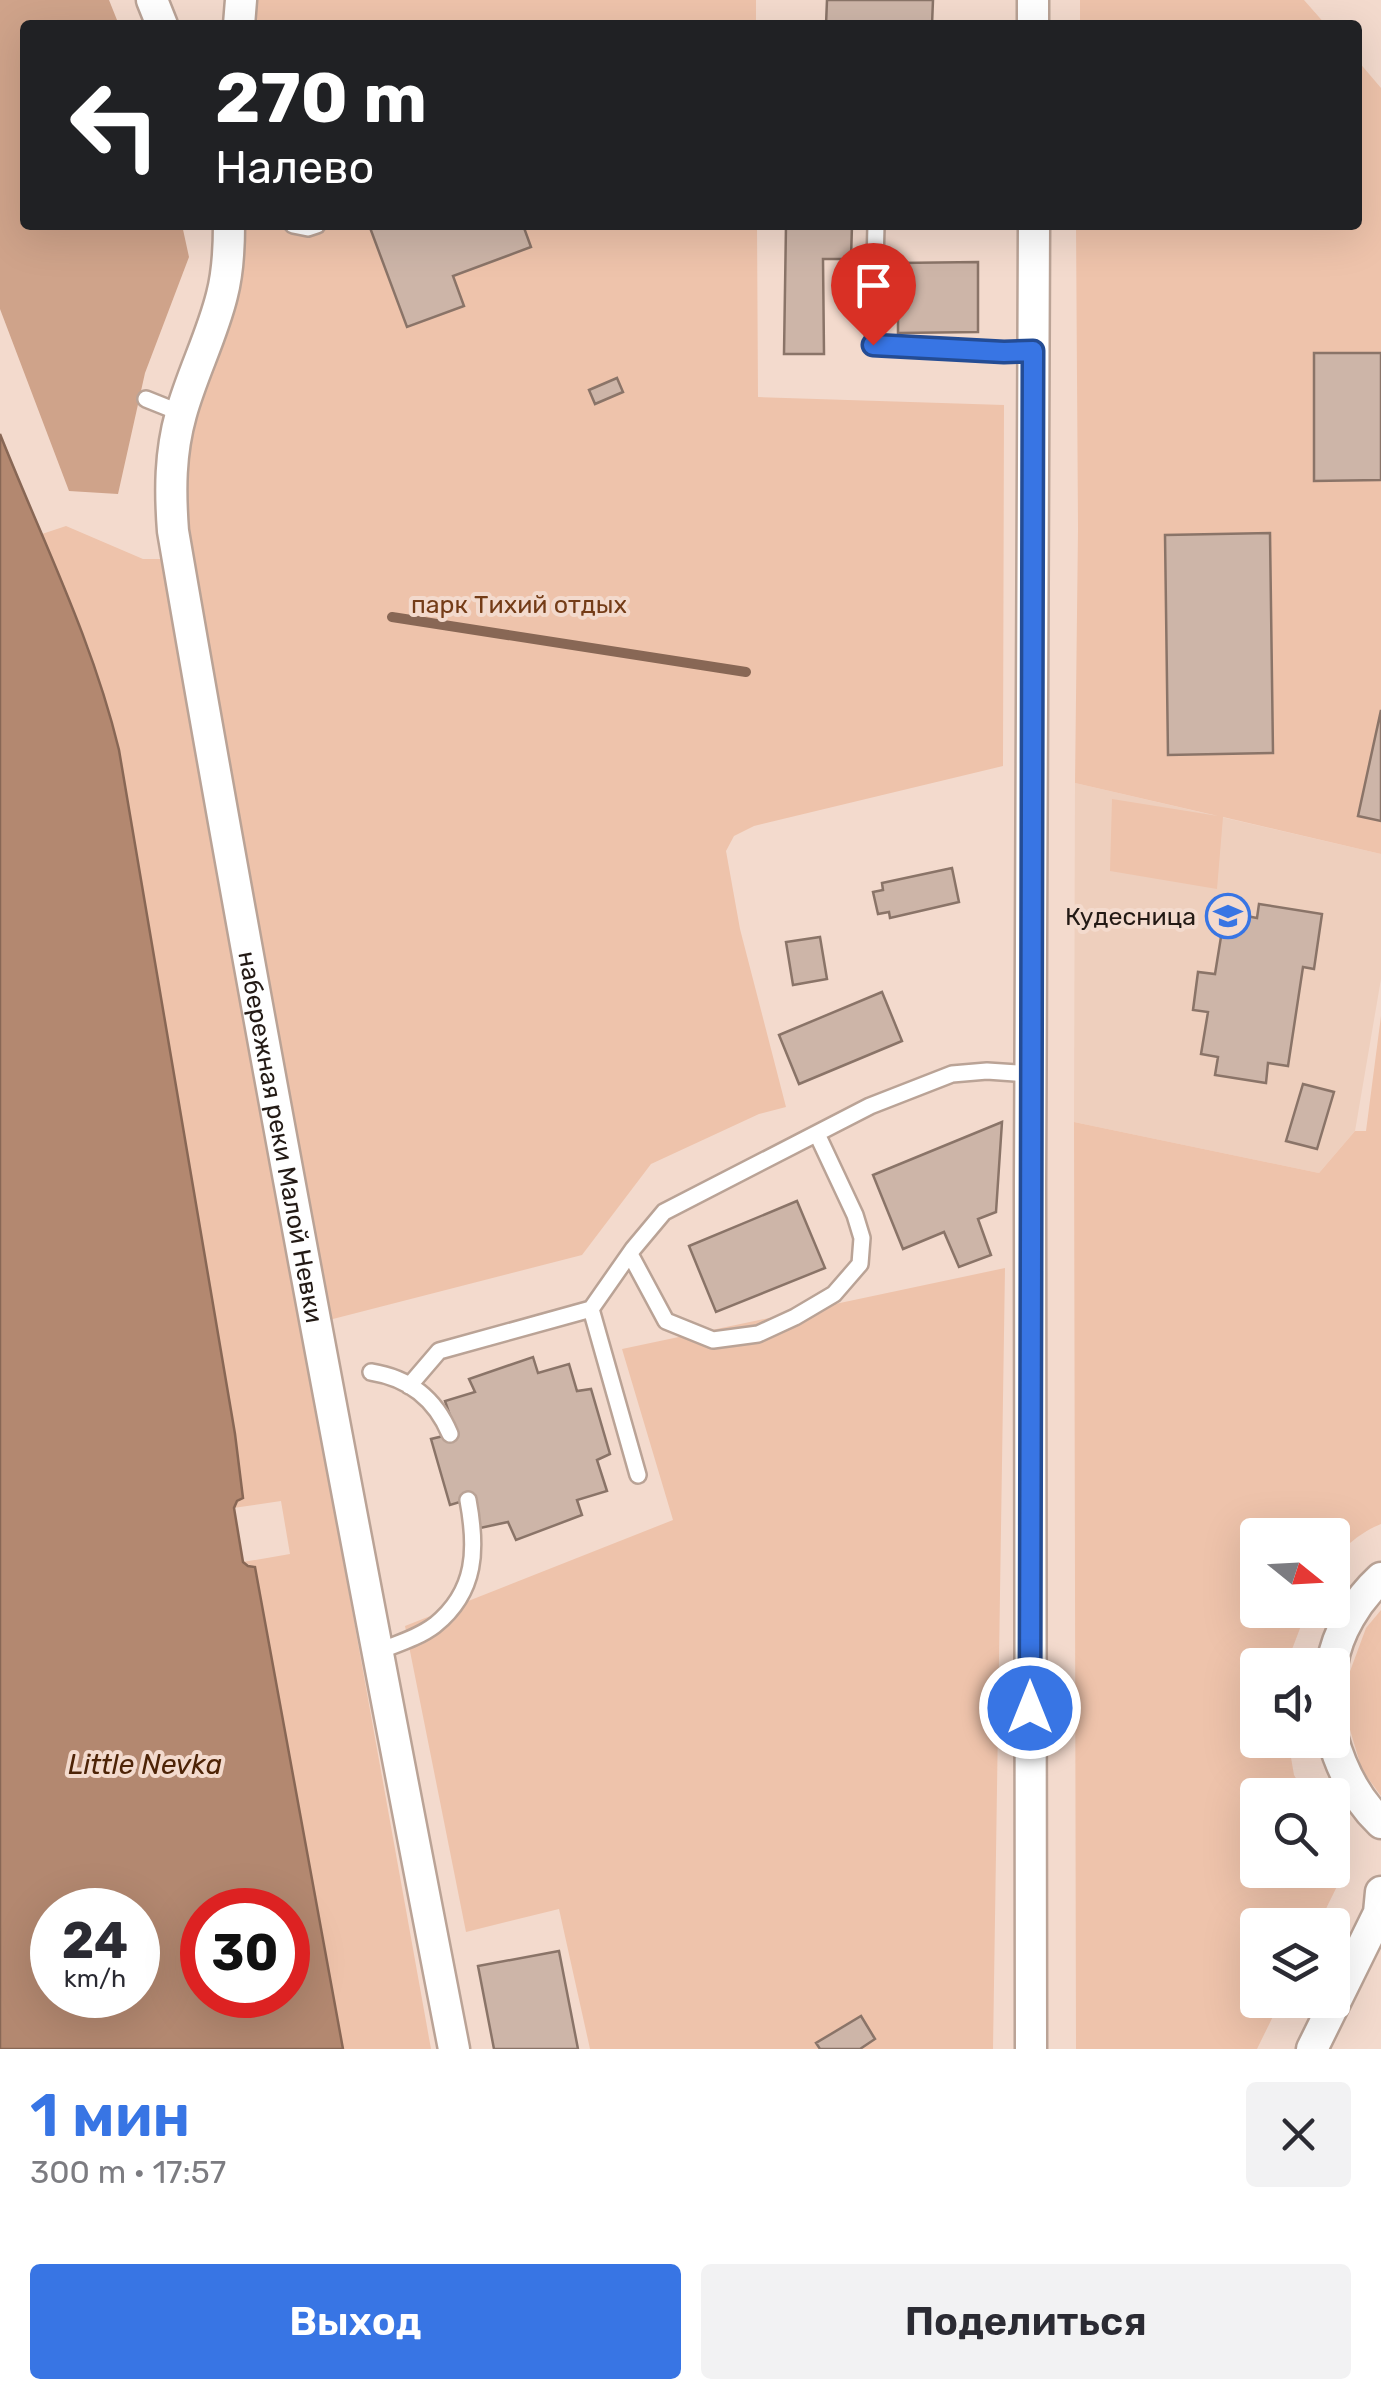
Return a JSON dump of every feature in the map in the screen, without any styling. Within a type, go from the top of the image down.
[{"type":"street","name":"набережная реки Малой Невки","points":[[229,230],[222,298],[181,413],[172,456],[173,530],[377,1652],[454,2049]]},
{"type":"street","points":[[1030,2049],[1034,230]]},
{"type":"street","points":[[1338,1648],[1359,1602],[1381,1578]]},
{"type":"street","points":[[1338,1758],[1353,1790],[1379,1828]]},
{"type":"street","points":[[1312,2049],[1380,1905]]},
{"type":"lane","points":[[876,230],[873,345],[1033,351]]},
{"type":"lane","points":[[146,399],[181,413]]},
{"type":"lane","points":[[409,1386],[439,1351],[591,1310],[664,1212],[870,1106],[952,1074],[1030,1074]]},
{"type":"lane","points":[[630,1254],[666,1320],[713,1340],[758,1334],[795,1318],[834,1294],[860,1264],[862,1238],[817,1134]]},
{"type":"lane","points":[[591,1310],[638,1475]]},
{"type":"lane","points":[[371,1372],[394,1376],[427,1397],[450,1434]]},
{"type":"lane","points":[[377,1652],[435,1625],[460,1598],[474,1558],[468,1500]]},
{"type":"shaded area","points":[[0,0],[109,0],[117,20],[20,20],[20,230],[183,230],[189,257],[145,373],[118,494],[69,491],[0,309]]},
{"type":"shaded area","name":"Кудесница","points":[[1075,783],[1381,854],[1381,979],[1355,1131],[1319,1173],[1074,1122]]},
{"type":"green space","points":[[249,0],[756,0],[756,20],[248,20]]},
{"type":"green space","points":[[1080,0],[1304,0],[1322,20],[1080,20]]},
{"type":"green space","points":[[1362,66],[1381,88],[1381,854],[1223,817],[1217,889],[1110,871],[1112,799],[1218,816],[1075,783],[1076,230],[1362,230]]},
{"type":"green space","name":"парк Тихий отдых","points":[[239,230],[757,230],[758,397],[1004,405],[1003,766],[754,826],[734,836],[726,851],[740,929],[786,1107],[759,1114],[651,1164],[582,1255],[329,1320],[183,518],[185,447]]},
{"type":"green space","points":[[66,526],[143,559],[163,559],[431,2049],[343,2049],[255,1567],[243,1562],[290,1554],[281,1501],[233,1508],[237,1501],[89,648],[42,534]]},
{"type":"green space","points":[[1381,1016],[1381,1524],[1350,1544],[1350,1518],[1240,1518],[1240,1628],[1300,1628],[1293,1648],[1240,1648],[1240,1758],[1291,1758],[1296,1778],[1240,1778],[1240,1888],[1336,1888],[1326,1908],[1240,1908],[1240,2018],[1272,2018],[1257,2049],[1076,2049],[1074,1122],[1319,1173],[1355,1131],[1366,1131]]},
{"type":"green space","points":[[1005,1268],[993,2049],[590,2049],[559,1909],[466,1932],[405,1626],[673,1520],[622,1349]]},
{"type":"green space","points":[[1381,1610],[1381,1796],[1362,1770],[1350,1730],[1350,1671],[1366,1628]]},
{"type":"water","name":"Little Nevka","points":[[0,434],[81,629],[119,750],[235,1434],[243,1498],[234,1508],[243,1562],[255,1567],[343,2049],[0,2049]]},
{"type":"building","points":[[827,0],[933,0],[932,20],[826,20]]},
{"type":"building","points":[[371,230],[525,230],[531,247],[453,276],[464,306],[407,327]]},
{"type":"building","points":[[786,230],[852,230],[851,259],[823,259],[824,354],[784,354]]},
{"type":"building","points":[[978,262],[978,332],[898,333],[898,263]]},
{"type":"building","points":[[1314,353],[1381,353],[1381,480],[1314,481]]},
{"type":"building","points":[[617,378],[623,392],[595,404],[589,390]]},
{"type":"building","points":[[1270,533],[1273,753],[1168,755],[1165,535]]},
{"type":"building","points":[[1381,710],[1381,821],[1358,816]]},
{"type":"building","points":[[952,868],[959,902],[890,918],[889,912],[878,914],[873,892],[883,890],[882,883]]},
{"type":"building","points":[[1259,904],[1322,914],[1314,969],[1303,967],[1288,1066],[1268,1063],[1266,1083],[1215,1075],[1218,1057],[1201,1054],[1208,1012],[1193,1010],[1198,972],[1215,974],[1225,912],[1257,918]]},
{"type":"building","points":[[820,937],[827,979],[793,985],[786,942]]},
{"type":"building","points":[[882,992],[902,1041],[799,1084],[779,1035]]},
{"type":"building","points":[[1303,1084],[1334,1092],[1317,1149],[1286,1141]]},
{"type":"building","points":[[1002,1122],[996,1212],[978,1219],[991,1255],[959,1267],[944,1232],[903,1249],[873,1175]]},
{"type":"building","points":[[797,1201],[825,1268],[716,1312],[689,1246]]},
{"type":"building","points":[[533,1357],[538,1373],[569,1364],[577,1391],[591,1389],[610,1454],[597,1460],[607,1491],[577,1500],[582,1515],[516,1540],[508,1522],[480,1528],[473,1498],[450,1505],[431,1439],[456,1433],[445,1401],[475,1392],[469,1379]]},
{"type":"building","points":[[559,1951],[578,2049],[494,2049],[478,1966]]},
{"type":"building","points":[[861,2016],[875,2039],[860,2049],[820,2049],[816,2043]]},
{"type":"waterway","points":[[392,617],[746,672]]},
{"type":"place","name":"Кудесница","points":[[1228,916]]},
{"type":"route","points":[[873,345],[1033,351],[1030,1708]]}]
